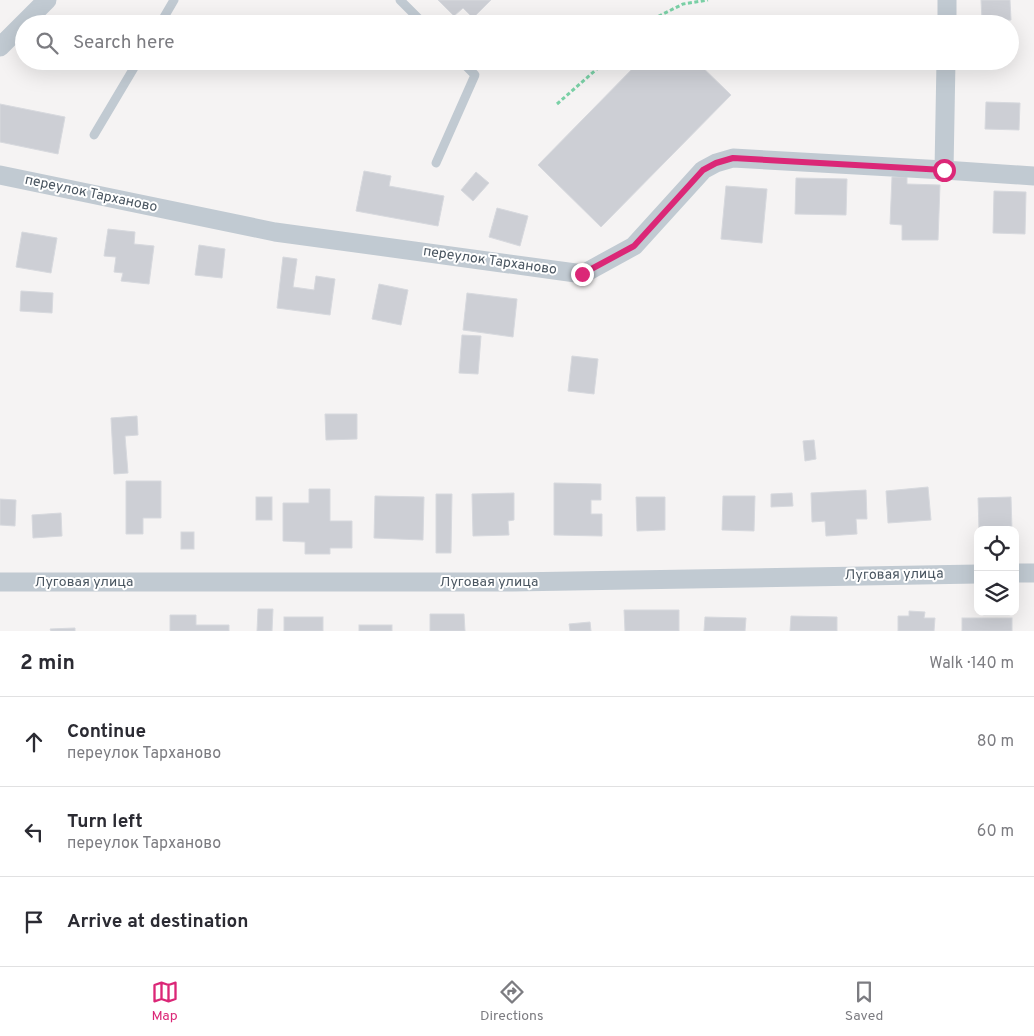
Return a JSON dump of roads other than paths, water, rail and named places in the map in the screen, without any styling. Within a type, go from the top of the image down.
[{"type":"street","points":[[32,15],[47,0]]},
{"type":"street","points":[[947,0],[947,15]]},
{"type":"street","points":[[0,47],[15,32]]},
{"type":"street","points":[[944,170],[946,70]]},
{"type":"street","name":"переулок Тарханово","points":[[0,175],[275,232],[582,274],[634,246],[703,170],[716,163],[733,158],[1034,176]]},
{"type":"street","points":[[1019,573],[1034,573]]},
{"type":"street","name":"Луговая улица","points":[[0,582],[512,582],[974,574]]},
{"type":"lane","points":[[165,15],[174,0]]},
{"type":"lane","points":[[400,0],[415,15]]},
{"type":"lane","points":[[94,135],[133,70]]},
{"type":"lane","points":[[436,163],[475,75],[470,70]]}]
